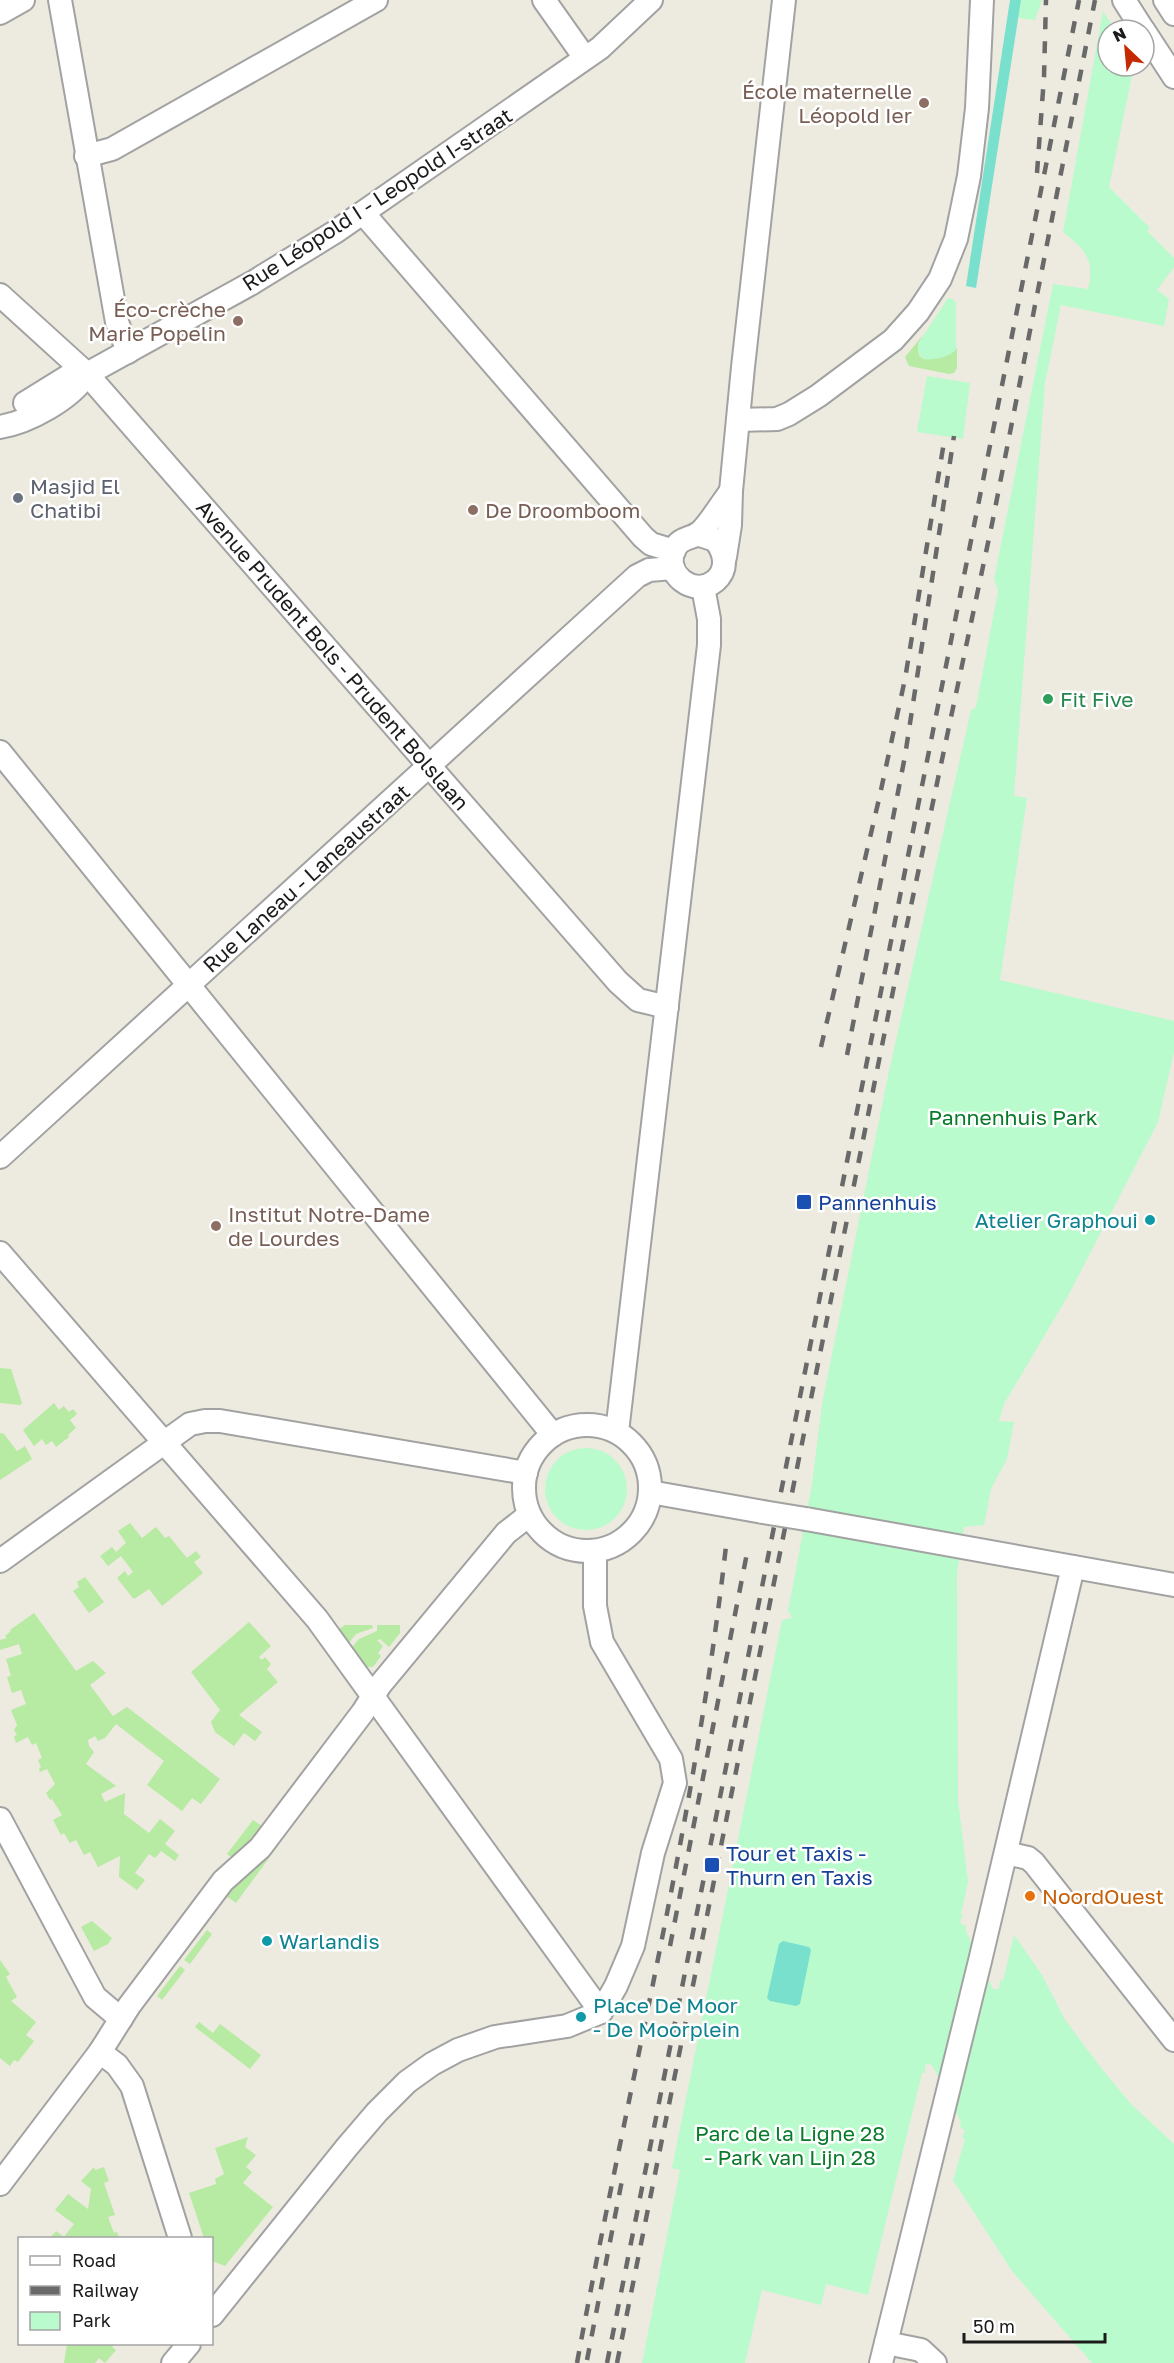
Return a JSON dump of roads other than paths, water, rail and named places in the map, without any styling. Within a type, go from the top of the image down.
[{"type":"street","points":[[0,13],[23,0]]},
{"type":"street","points":[[60,0],[117,322],[128,352]]},
{"type":"street","points":[[86,156],[112,149],[376,0]]},
{"type":"street","points":[[544,0],[585,58]]},
{"type":"street","name":"Rue Léopold I - Leopold I-straat","points":[[0,427],[12,411],[60,381],[67,377],[87,374],[128,352],[252,283],[363,213],[613,38],[651,0]]},
{"type":"street","points":[[724,557],[716,540],[697,534],[683,539],[673,560],[677,576],[684,583],[693,587],[703,587],[712,583],[720,576],[724,567],[730,525],[730,491],[784,0]]},
{"type":"street","points":[[738,420],[777,419],[818,396],[893,340],[918,312],[940,279],[956,240],[969,176],[977,108],[982,0]]},
{"type":"street","points":[[1124,0],[1136,18]]},
{"type":"street","points":[[1165,0],[1174,14]]},
{"type":"street","points":[[1156,49],[1174,78]]},
{"type":"street","points":[[363,213],[644,537],[673,560]]},
{"type":"street","name":"Avenue Prudent Bols - Prudent Bolslaan","points":[[0,295],[87,374],[618,982],[638,1000],[667,1007]]},
{"type":"street","points":[[697,534],[730,491]]},
{"type":"street","name":"Rue Laneau - Laneaustraat","points":[[0,1157],[637,576],[673,560]]},
{"type":"street","points":[[617,1432],[709,645],[709,619],[703,587]]},
{"type":"street","points":[[0,752],[553,1435]]},
{"type":"street","points":[[0,1253],[317,1619],[601,2012]]},
{"type":"street","points":[[0,1561],[190,1424],[205,1420],[526,1473]]},
{"type":"street","points":[[585,1425],[604,1427],[617,1432],[628,1440],[645,1463],[649,1476],[650,1492],[647,1509],[639,1525],[627,1537],[612,1546],[595,1551],[568,1549],[555,1543],[544,1534],[529,1515],[525,1501],[526,1473],[537,1449],[553,1435],[565,1429],[585,1425]]},
{"type":"street","points":[[650,1492],[1174,1585]]},
{"type":"street","points":[[0,2184],[100,2052],[120,2019],[223,1881],[260,1848],[363,1712],[380,1685],[506,1533],[529,1515]]},
{"type":"street","points":[[214,2308],[347,2147],[407,2082],[432,2064],[458,2050],[495,2037],[567,2026],[601,2012],[616,1986],[633,1946],[653,1853],[673,1791],[675,1774],[671,1760],[602,1642],[595,1606],[595,1551]]},
{"type":"street","points":[[935,2363],[921,2350],[883,2353],[980,1961],[1073,1567]]},
{"type":"street","points":[[0,1819],[98,2002],[120,2019]]},
{"type":"street","points":[[1006,1853],[1028,1858],[1034,1863],[1174,2040]]},
{"type":"street","points":[[100,2052],[123,2072],[132,2086],[180,2237]]},
{"type":"street","points":[[173,2363],[187,2345]]},
{"type":"railway","points":[[1037,173],[1044,77],[1046,0]]},
{"type":"railway","points":[[607,2363],[1079,0]]},
{"type":"railway","points":[[617,2363],[894,986],[992,524],[1095,0]]},
{"type":"railway","points":[[847,1055],[905,756],[954,436]]},
{"type":"railway","points":[[821,1047],[905,679],[944,442]]},
{"type":"railway","points":[[577,2363],[659,1956],[697,1751],[726,1546]]},
{"type":"railway","points":[[670,1946],[748,1548]]},
{"type":"railway","points":[[587,2360],[623,2175]]},
{"type":"place","name":"École maternelle Léopold Ier","points":[[924,103]]},
{"type":"place","name":"Éco-crèche Marie Popelin","points":[[238,321]]},
{"type":"place","name":"Masjid El Chatibi","points":[[18,498]]},
{"type":"place","name":"De Droomboom","points":[[473,510]]},
{"type":"place","name":"Fit Five","points":[[1048,699]]},
{"type":"place","name":"Pannenhuis","points":[[804,1202]]},
{"type":"place","name":"Atelier Graphoui","points":[[1150,1220]]},
{"type":"place","name":"Institut Notre-Dame de Lourdes","points":[[216,1226]]},
{"type":"place","name":"Tour et Taxis - Thurn en Taxis","points":[[712,1865]]},
{"type":"place","name":"NoordOuest","points":[[1030,1896]]},
{"type":"place","name":"Warlandis","points":[[267,1941]]},
{"type":"place","name":"Place De Moor - De Moorplein","points":[[581,2017]]},
{"type":"park label","name":"Pannenhuis Park","points":[[1013,1117]]},
{"type":"park label","name":"Parc de la Ligne 28 - Park van Lijn 28","points":[[790,2145]]}]
